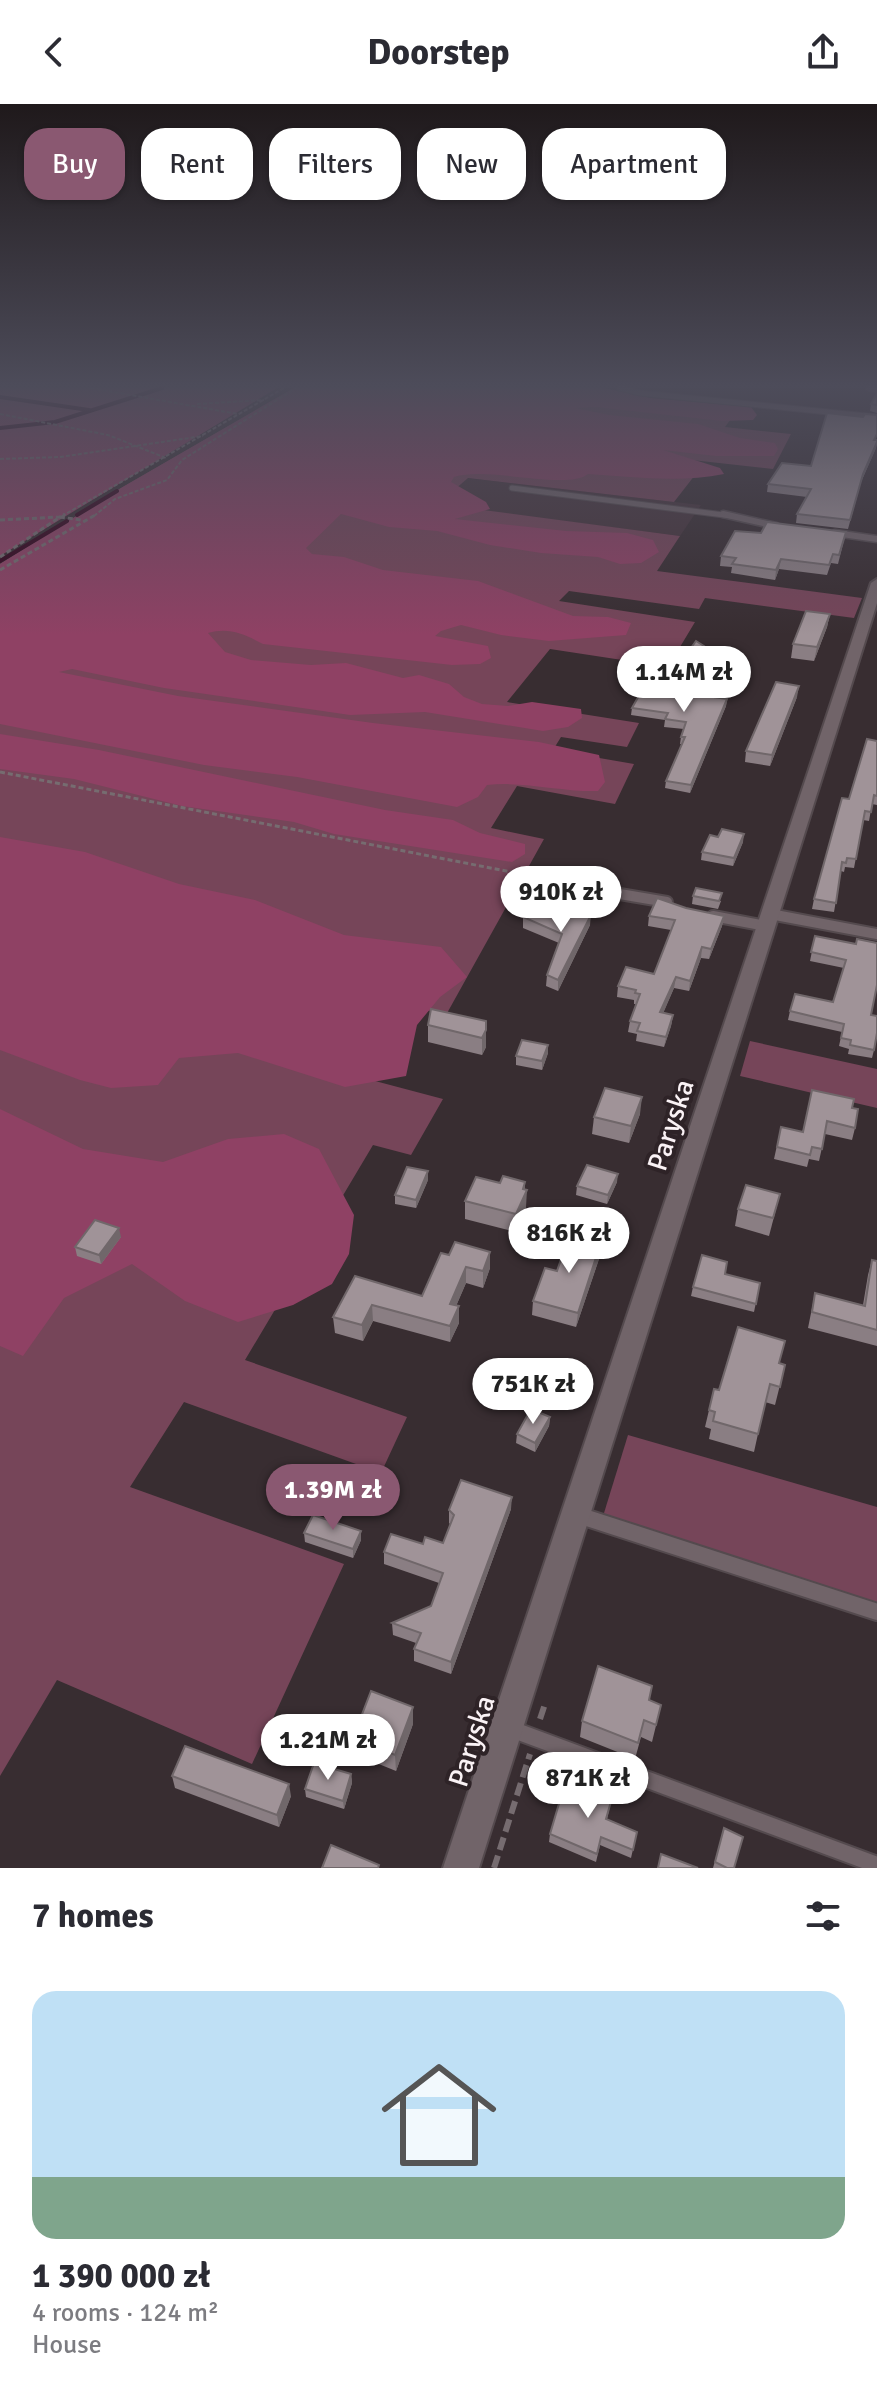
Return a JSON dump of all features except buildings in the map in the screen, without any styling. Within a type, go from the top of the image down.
[{"type":"street","name":"Paryska","points":[[461,1868],[877,583]]},
{"type":"lane","points":[[512,488],[723,514],[789,527]]},
{"type":"lane","points":[[833,533],[877,539]]},
{"type":"lane","points":[[602,891],[655,899],[677,906]]},
{"type":"lane","points":[[702,914],[877,934]]},
{"type":"lane","points":[[576,1515],[877,1612]]},
{"type":"lane","points":[[507,1727],[877,1865]]},
{"type":"path","points":[[0,557],[60,517],[144,470]]},
{"type":"path","points":[[0,570],[101,512],[115,499],[167,480],[174,470]]},
{"type":"path","points":[[0,520],[60,517],[84,521]]},
{"type":"path","points":[[0,772],[602,891]]},
{"type":"shaded area","points":[[0,470],[141,470],[0,556]]},
{"type":"shaded area","points":[[152,470],[685,470],[695,475],[674,502],[468,478],[438,504],[680,536],[657,571],[862,598],[854,618],[705,598],[699,609],[569,591],[559,601],[695,622],[668,667],[550,649],[507,702],[639,723],[627,747],[561,737],[553,750],[634,764],[615,804],[517,786],[491,828],[544,839],[446,1015],[325,984],[277,1055],[443,1099],[411,1155],[373,1145],[245,1360],[407,1417],[381,1473],[184,1402],[130,1487],[344,1564],[252,1764],[57,1680],[0,1776],[0,564]]},
{"type":"shaded area","points":[[152,470],[722,470],[724,474],[656,478],[588,474],[577,479],[545,480],[469,474],[454,477],[451,482],[486,502],[490,509],[455,519],[566,531],[627,533],[653,540],[659,552],[641,563],[620,564],[598,557],[490,545],[437,531],[389,527],[341,514],[306,548],[312,554],[344,557],[383,570],[478,581],[573,616],[608,617],[631,623],[626,635],[549,641],[501,635],[461,625],[435,636],[488,646],[491,658],[480,664],[452,665],[263,644],[230,631],[208,633],[225,652],[251,660],[311,665],[346,663],[403,678],[419,675],[449,684],[464,697],[482,704],[508,706],[532,702],[581,709],[582,718],[568,727],[543,731],[425,712],[350,715],[164,688],[72,669],[59,672],[178,696],[539,742],[599,755],[605,782],[598,791],[515,784],[487,785],[478,797],[457,807],[297,777],[204,765],[0,724],[0,564]]},
{"type":"shaded area","points":[[467,478],[701,505],[680,536],[438,505]]},
{"type":"shaded area","points":[[0,734],[99,750],[385,810],[453,820],[480,833],[525,844],[525,854],[512,862],[334,834],[294,822],[182,806],[74,779],[0,769]]},
{"type":"shaded area","points":[[0,837],[85,852],[179,884],[255,900],[344,935],[441,947],[467,977],[440,997],[417,1025],[406,1076],[345,1087],[238,1053],[179,1058],[158,1085],[111,1088],[80,1080],[0,1050]]},
{"type":"shaded area","points":[[750,1041],[877,1069],[877,1108],[740,1076]]},
{"type":"shaded area","points":[[0,1109],[83,1149],[163,1162],[228,1139],[284,1134],[319,1149],[354,1215],[349,1254],[332,1284],[293,1305],[238,1322],[185,1301],[132,1264],[64,1298],[23,1356],[0,1346]]},
{"type":"shaded area","points":[[628,1435],[877,1507],[877,1616],[600,1526]]},
{"type":"waterway","points":[[77,515],[117,491]]},
{"type":"waterway","points":[[0,561],[67,521]]}]
